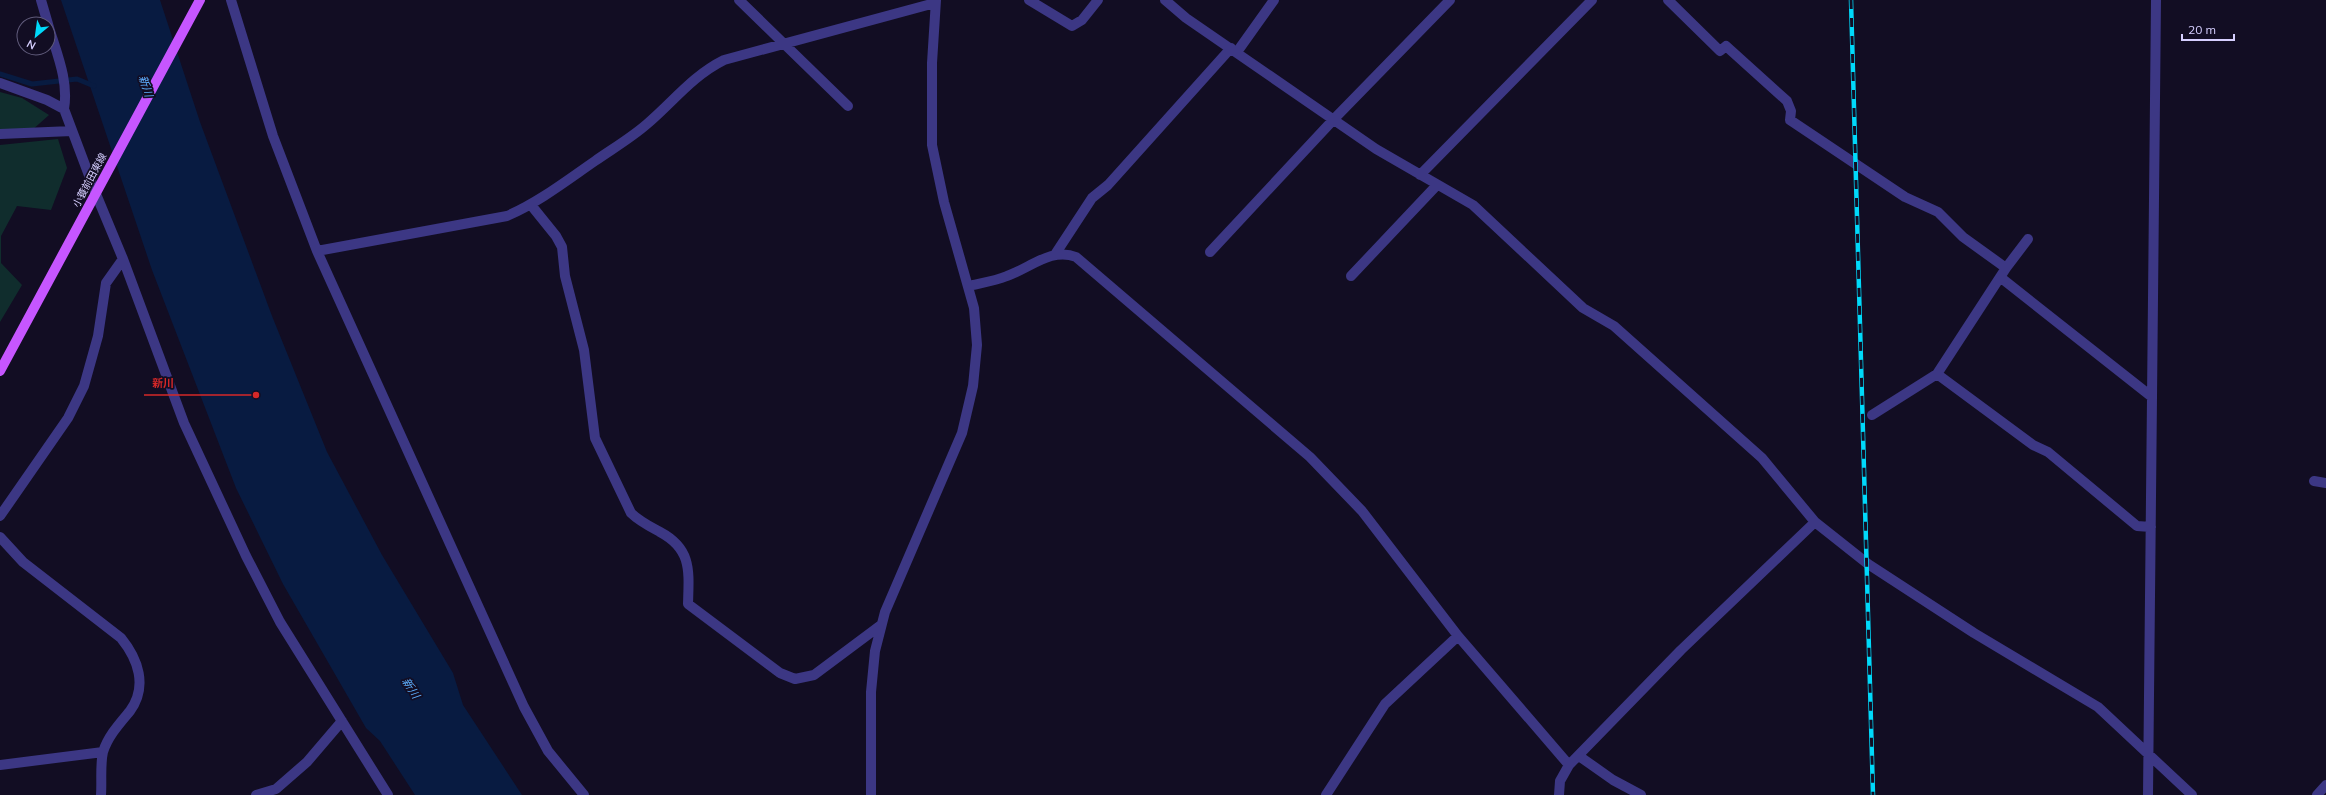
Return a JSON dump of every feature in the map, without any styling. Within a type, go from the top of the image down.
[{"type":"main road","name":"小蓑前田東線","points":[[0,371],[198,4]]},
{"type":"street","points":[[40,0],[45,16]]},
{"type":"street","points":[[230,0],[273,136],[317,251],[524,708],[548,751],[584,795]]},
{"type":"street","points":[[739,0],[782,44],[848,106]]},
{"type":"street","points":[[1029,0],[1072,26],[1082,20],[1098,0]]},
{"type":"street","points":[[1165,0],[1186,18],[1376,149],[1473,205],[1582,308],[1614,326],[1762,458],[1815,522],[1868,564],[1967,629],[2098,707],[2192,795]]},
{"type":"street","points":[[1056,253],[1092,198],[1108,185],[1234,50],[1274,0]]},
{"type":"street","points":[[1210,252],[1334,119],[1450,0]]},
{"type":"street","points":[[1420,175],[1592,0]]},
{"type":"street","points":[[1668,0],[1720,51],[1726,46],[1787,101],[1791,111],[1790,120],[1906,196],[1938,212],[2003,273],[2152,397]]},
{"type":"street","points":[[2148,795],[2156,0]]},
{"type":"street","points":[[317,251],[507,216],[531,205],[646,125],[691,81],[707,69],[724,60],[936,2],[932,63],[932,145],[944,202],[974,308],[977,344],[973,386],[962,433],[885,612],[881,625],[875,651],[871,692],[871,795]]},
{"type":"street","points":[[56,50],[64,76],[66,95],[64,109],[96,194],[123,258],[184,423],[246,556],[280,622],[388,795]]},
{"type":"street","points":[[0,84],[47,100],[64,109]]},
{"type":"street","points":[[0,134],[72,131]]},
{"type":"street","points":[[1351,276],[1437,185]]},
{"type":"street","points":[[531,205],[556,236],[562,247],[565,276],[584,350],[595,438],[631,513],[637,519],[674,540],[683,552],[689,572],[688,604],[780,673],[795,679],[814,675],[881,625]]},
{"type":"street","points":[[1872,414],[1937,374],[2003,273],[2028,239]]},
{"type":"street","points":[[968,286],[1007,277],[1056,253],[1066,253],[1076,257],[1310,457],[1362,511],[1406,571],[1458,636],[1569,765]]},
{"type":"street","points":[[0,516],[68,418],[84,386],[98,336],[106,283],[123,258]]},
{"type":"street","points":[[1937,374],[2033,445],[2048,452],[2137,526],[2151,527]]},
{"type":"street","points":[[2314,481],[2326,483]]},
{"type":"street","points":[[1559,795],[1560,781],[1569,765],[1681,650],[1815,522]]},
{"type":"street","points":[[0,537],[23,562],[121,638],[133,654],[139,674],[140,691],[131,709],[113,731],[103,752],[101,795]]},
{"type":"street","points":[[1326,795],[1385,704],[1458,636]]},
{"type":"street","points":[[256,795],[276,789],[287,780],[307,762],[342,721]]},
{"type":"street","points":[[0,765],[103,752]]},
{"type":"street","points":[[1579,756],[1612,780],[1640,795]]},
{"type":"street","points":[[2317,795],[2326,784]]},
{"type":"green space","points":[[0,92],[22,98],[49,115],[31,131],[0,130]]},
{"type":"green space","points":[[58,139],[67,168],[51,210],[17,206],[1,236],[1,263],[22,285],[0,322],[0,145]]},
{"type":"water","points":[[61,0],[160,0],[200,122],[272,316],[327,452],[382,555],[453,673],[463,705],[522,795],[415,795],[380,741],[366,728],[283,584],[236,488],[152,270]]},
{"type":"waterway","points":[[0,74],[32,84],[77,79],[94,86]]},
{"type":"railway","points":[[1851,0],[1873,795]]},
{"type":"place","name":"新川","points":[[256,395]]}]
